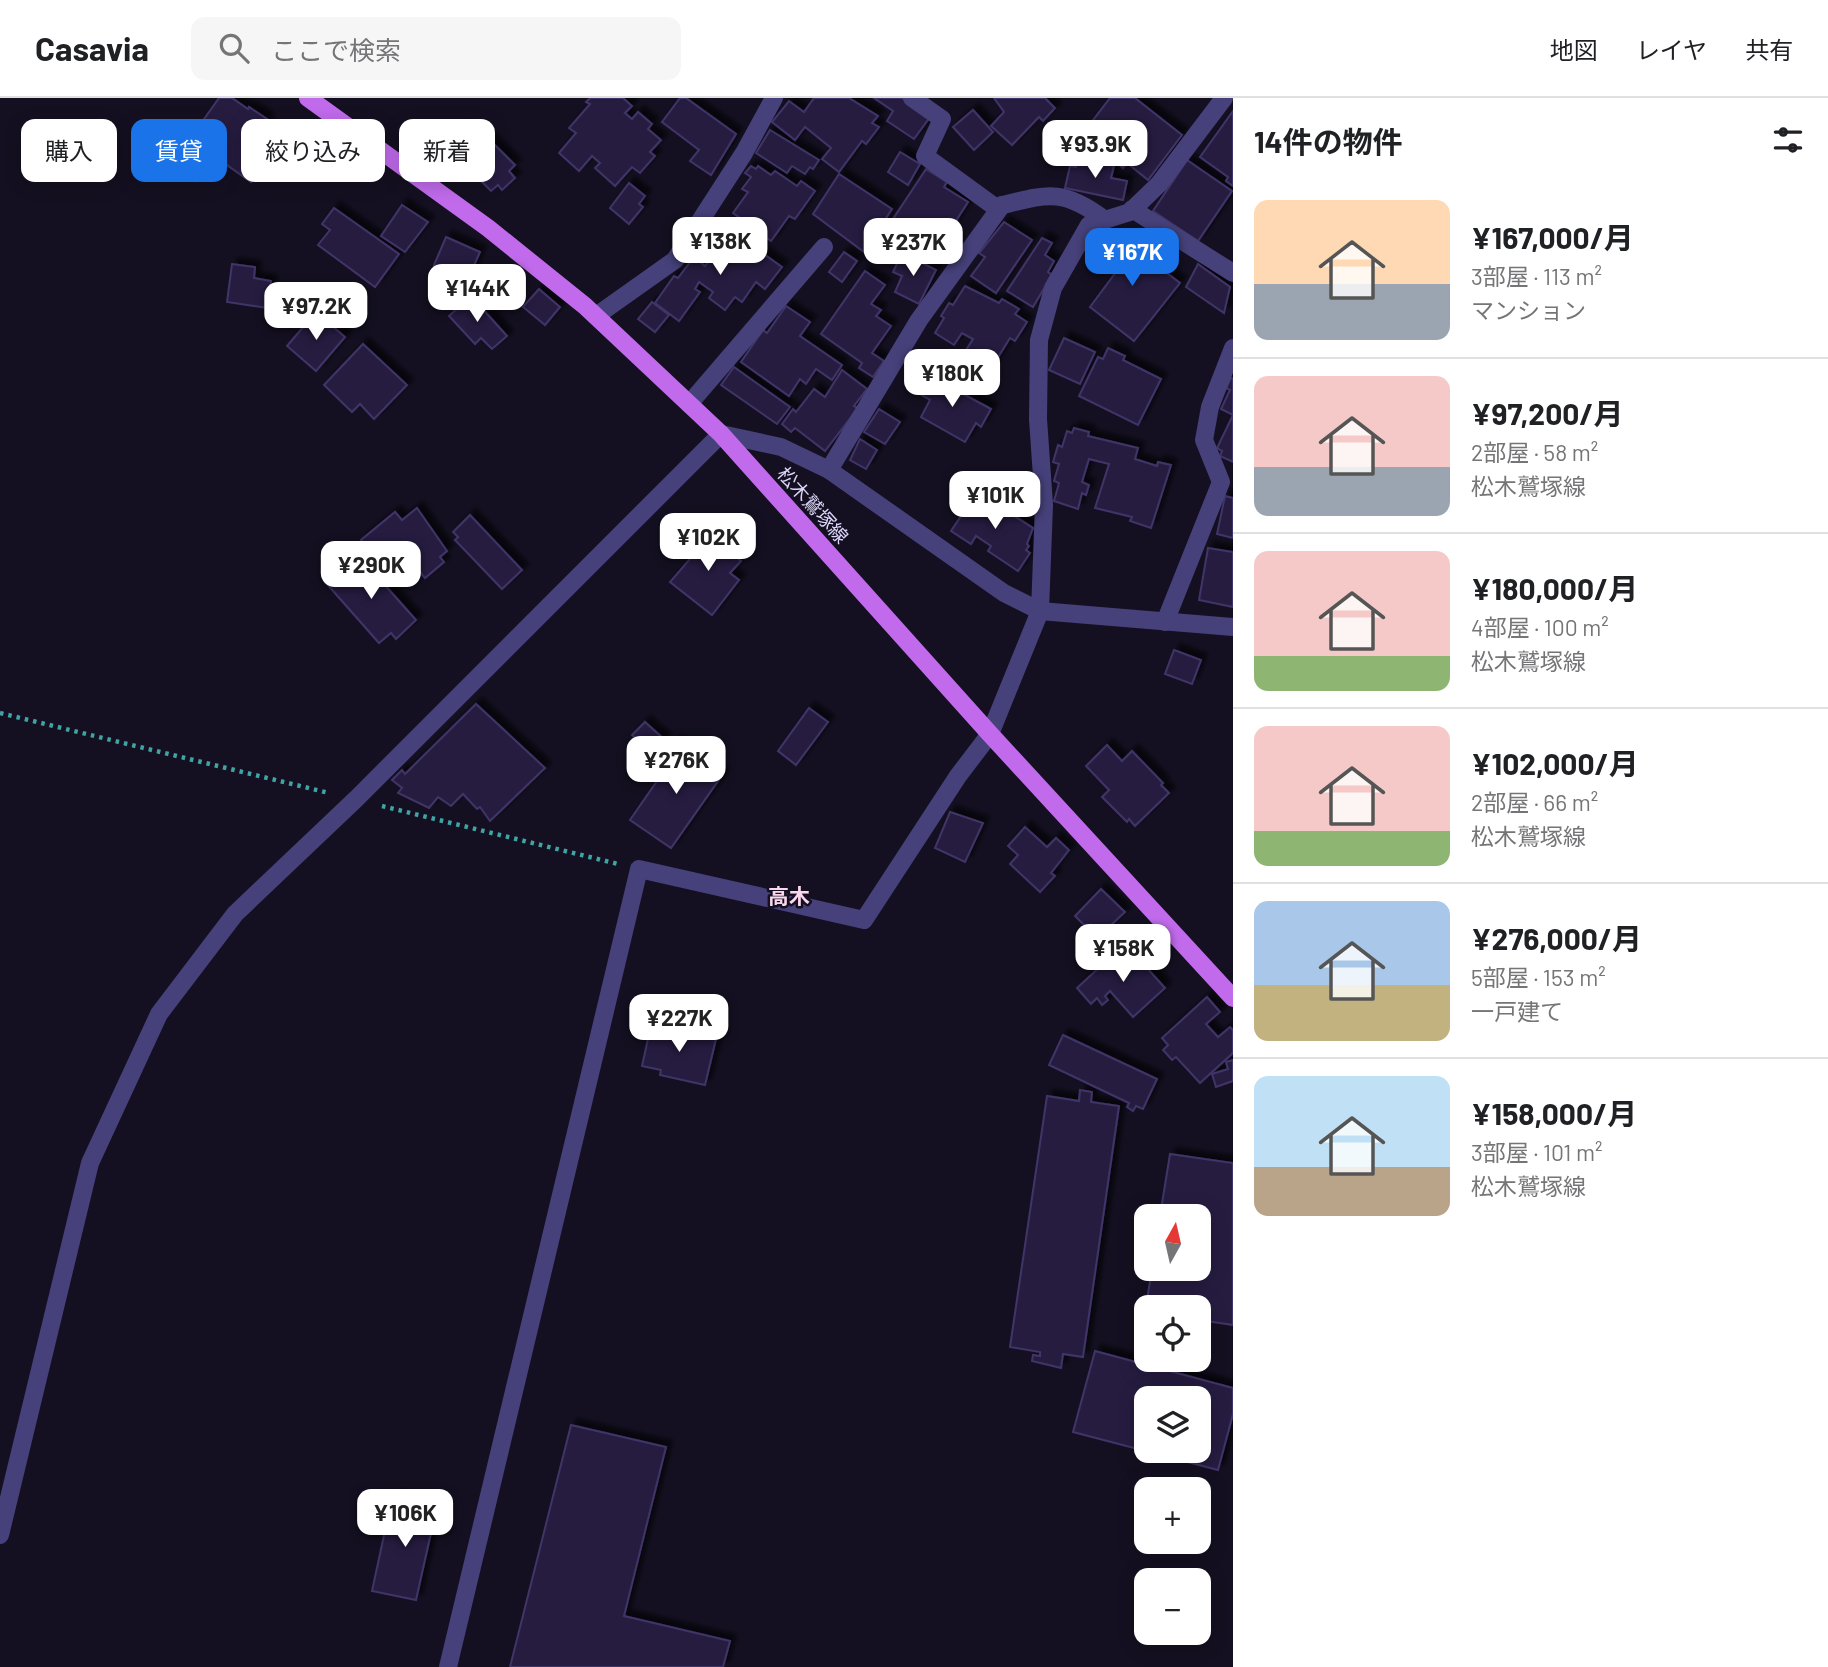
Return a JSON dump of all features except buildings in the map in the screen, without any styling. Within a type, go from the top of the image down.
[{"type":"main road","name":"松木鷲塚線","points":[[308,98],[488,228],[596,316],[721,434],[990,734],[1233,998]]},
{"type":"street","points":[[596,316],[675,260],[744,153],[774,98]]},
{"type":"street","points":[[912,98],[942,119],[925,156],[995,207],[1049,194],[1087,206],[1105,220]]},
{"type":"street","points":[[448,1667],[639,869],[864,920],[958,776],[990,734],[1040,611],[1044,505],[1038,419],[1039,340],[1053,288],[1089,225],[1132,209],[1159,184],[1224,98]]},
{"type":"street","points":[[830,470],[919,320],[1002,205]]},
{"type":"street","points":[[1132,209],[1233,273]]},
{"type":"street","points":[[689,404],[824,247]]},
{"type":"street","points":[[1165,622],[1221,482],[1205,440],[1210,407],[1233,348]]},
{"type":"street","points":[[0,1535],[90,1163],[159,1014],[235,915],[356,799],[721,434],[781,447],[830,470],[1004,593],[1040,611],[1233,627]]},
{"type":"path","points":[[0,713],[639,869]]},
{"type":"district","name":"高木","points":[[789,897]]}]
